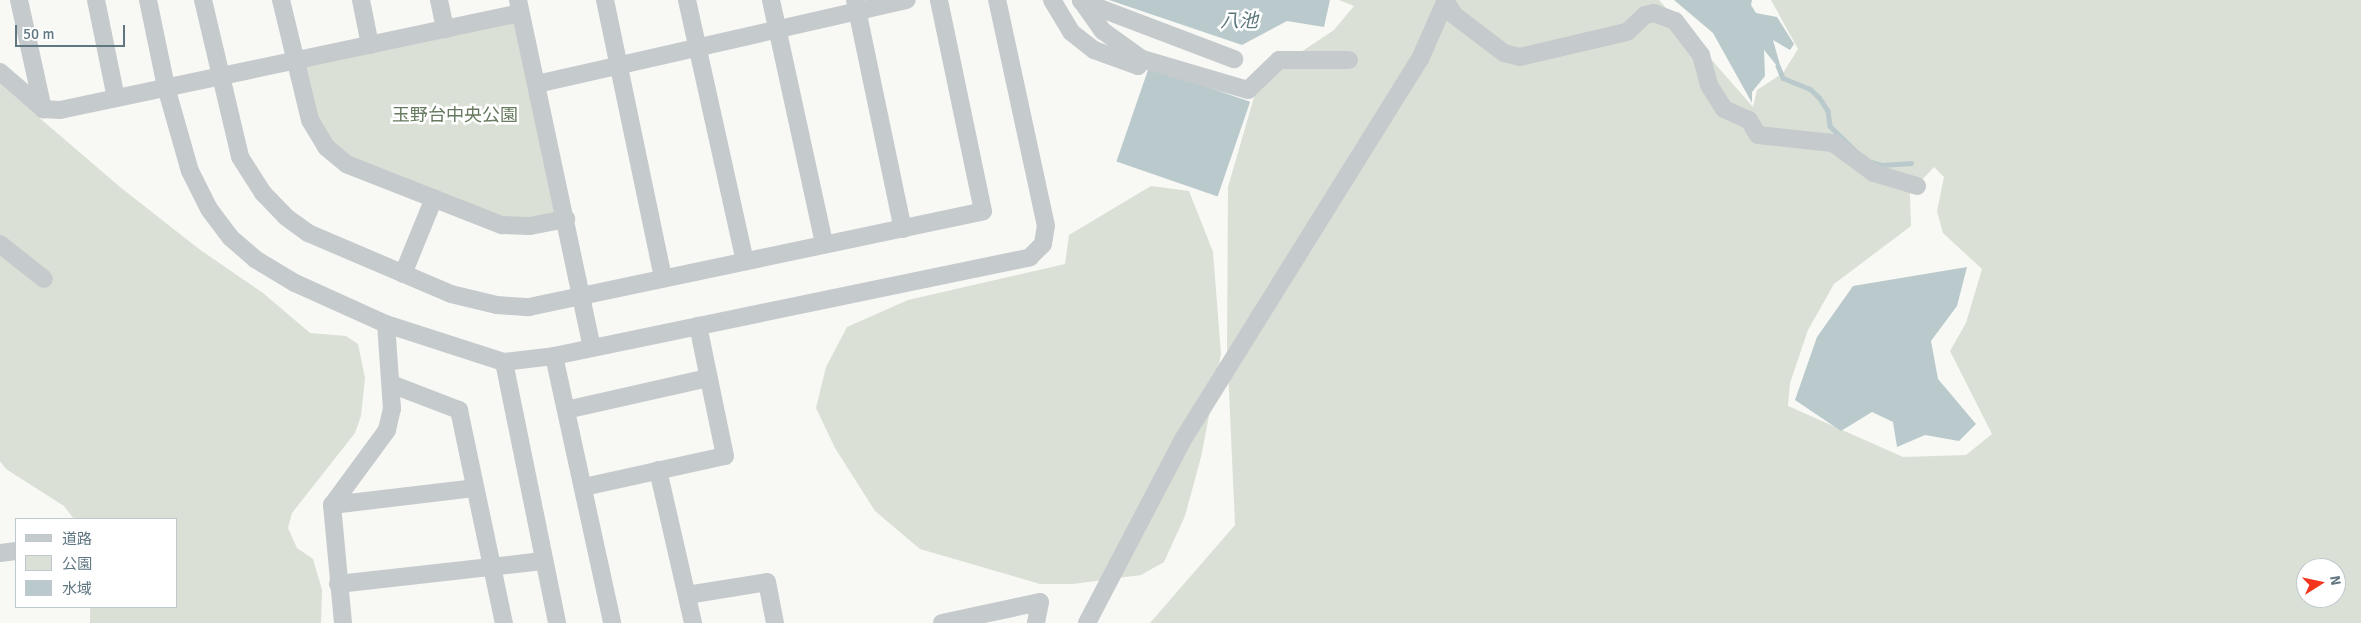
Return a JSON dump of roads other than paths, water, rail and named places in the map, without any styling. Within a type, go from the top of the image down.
[{"type":"street","points":[[19,0],[43,110]]},
{"type":"street","points":[[96,0],[116,98]]},
{"type":"street","points":[[148,0],[166,87],[190,170],[209,209],[232,238],[255,259],[295,283],[386,324],[504,362],[554,356],[1030,257],[1043,244],[1046,226],[997,0]]},
{"type":"street","points":[[203,0],[240,157],[263,193],[286,217],[308,233],[451,294],[497,305],[529,307],[983,211],[940,0]]},
{"type":"street","points":[[281,0],[310,120],[326,147],[346,164],[502,225],[530,226],[566,219]]},
{"type":"street","points":[[361,0],[370,45]]},
{"type":"street","points":[[439,0],[445,29]]},
{"type":"street","points":[[605,0],[663,278]]},
{"type":"street","points":[[687,0],[745,261]]},
{"type":"street","points":[[771,0],[824,244]]},
{"type":"street","points":[[537,84],[777,29],[856,6],[907,0]]},
{"type":"street","points":[[1052,0],[1070,32],[1094,50],[1138,66],[1142,58]]},
{"type":"street","points":[[1081,0],[1102,31],[1142,58],[1248,90],[1279,60],[1349,60]]},
{"type":"street","points":[[1081,0],[1234,59]]},
{"type":"street","points":[[1446,1],[1454,15],[1504,53],[1520,57],[1627,32],[1644,8],[1675,21],[1689,34],[1704,61],[1709,86],[1724,109],[1749,120],[1758,136],[1833,143],[1874,173],[1917,186]]},
{"type":"street","points":[[1087,623],[1182,441],[1420,59],[1446,1]]},
{"type":"street","points":[[0,72],[43,110],[60,110],[445,29],[519,6],[583,297],[592,347]]},
{"type":"street","points":[[856,6],[903,229]]},
{"type":"street","points":[[403,274],[434,198]]},
{"type":"street","points":[[0,244],[44,279]]},
{"type":"street","points":[[343,623],[332,505],[387,430],[392,409],[386,324]]},
{"type":"street","points":[[584,487],[725,456],[698,326]]},
{"type":"street","points":[[554,356],[584,487],[612,623]]},
{"type":"street","points":[[504,362],[557,623]]},
{"type":"street","points":[[566,410],[708,378]]},
{"type":"street","points":[[391,384],[459,410],[504,623]]},
{"type":"street","points":[[658,470],[693,623]]},
{"type":"street","points":[[332,505],[474,488]]},
{"type":"street","points":[[0,553],[15,551]]},
{"type":"street","points":[[338,584],[543,561]]},
{"type":"street","points":[[687,595],[767,582],[775,623]]},
{"type":"street","points":[[942,623],[1040,602],[1036,623]]},
{"type":"water","name":"八池","points":[[1109,0],[1330,0],[1324,27],[1287,21],[1242,45]]},
{"type":"water","points":[[1674,0],[1752,0],[1751,5],[1756,13],[1777,17],[1794,44],[1790,50],[1773,40],[1782,72],[1764,50],[1765,76],[1752,92],[1752,103],[1713,33]]},
{"type":"water","points":[[1149,67],[1250,102],[1218,196],[1116,162]]},
{"type":"water","points":[[1967,267],[1957,306],[1931,341],[1938,379],[1976,424],[1959,441],[1925,435],[1897,447],[1893,422],[1872,412],[1841,431],[1795,400],[1817,337],[1853,286]]},
{"type":"waterway","points":[[1778,66],[1783,78],[1810,89],[1819,97],[1828,111],[1830,126],[1854,149]]},
{"type":"waterway","points":[[1871,162],[1882,165],[1911,163]]},
{"type":"park label","name":"玉野台中央公園","points":[[455,115]]}]
